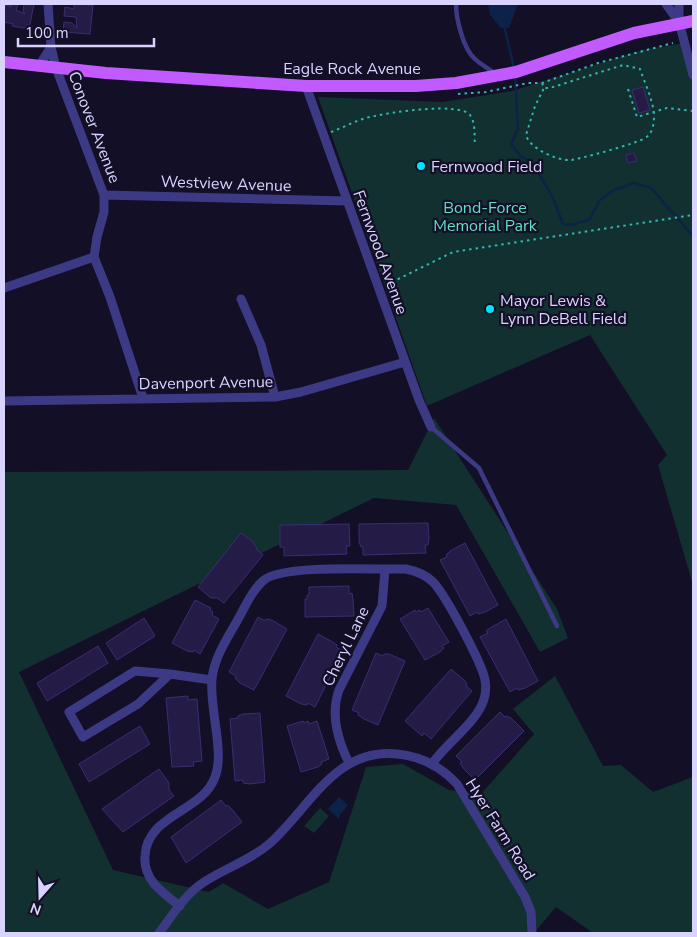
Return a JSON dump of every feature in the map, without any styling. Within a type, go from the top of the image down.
[{"type":"main road","name":"Eagle Rock Avenue","points":[[4,62],[56,68],[306,86],[416,86],[509,77],[634,32],[679,22],[693,21]]},
{"type":"street","name":"Conover Avenue","points":[[48,4],[51,47],[56,68],[104,195],[104,212],[97,237],[94,258]]},
{"type":"street","points":[[666,4],[679,22]]},
{"type":"street","points":[[679,4],[679,22],[693,75]]},
{"type":"street","points":[[39,66],[51,47]]},
{"type":"street","name":"Fernwood Avenue","points":[[306,86],[405,362],[431,427]]},
{"type":"street","name":"Westview Avenue","points":[[104,195],[346,201]]},
{"type":"street","points":[[4,288],[94,258],[110,298],[143,398]]},
{"type":"street","points":[[241,299],[260,344],[276,397]]},
{"type":"street","name":"Davenport Avenue","points":[[4,401],[276,397],[301,392],[405,362]]},
{"type":"street","name":"Cheryl Lane","points":[[349,763],[339,742],[335,705],[339,690],[382,606],[385,570]]},
{"type":"street","points":[[180,906],[155,886],[148,875],[144,858],[146,848],[160,826],[203,795],[216,775],[218,761],[212,680],[215,664],[252,594],[269,576],[292,571],[415,571],[433,582],[445,598],[485,679],[485,693],[480,708],[444,747],[432,764]]},
{"type":"street","points":[[170,674],[138,704],[83,737],[69,712],[135,670],[170,674],[212,680]]},
{"type":"street","name":"Hyer Farm Road","points":[[159,933],[180,906],[202,883],[270,843],[329,778],[349,763],[370,756],[389,753],[413,756],[432,764],[448,775],[466,796],[529,905],[532,933]]},
{"type":"lane","points":[[456,4],[456,17],[468,50],[473,58],[509,77]]},
{"type":"lane","points":[[431,427],[479,468],[557,626]]},
{"type":"path","points":[[450,95],[486,92],[509,77],[523,84],[542,83],[616,57],[673,43]]},
{"type":"path","points":[[542,83],[544,88],[526,131],[527,139],[536,147],[564,160],[571,160],[645,138],[653,127],[654,112],[640,69],[623,65],[550,88],[544,88]]},
{"type":"path","points":[[628,89],[637,117],[667,108],[693,111]]},
{"type":"path","points":[[326,134],[373,116],[430,109],[460,109],[471,116],[474,122],[475,145]]},
{"type":"path","points":[[382,288],[410,272],[453,252],[675,216],[693,215]]},
{"type":"green space","name":"Bond-Force Memorial Park","points":[[685,43],[693,66],[693,585],[658,465],[667,455],[590,335],[427,406],[318,97],[443,102],[512,91],[642,50]]},
{"type":"green space","points":[[434,418],[557,609],[568,638],[540,652],[456,505],[374,498],[19,672],[113,870],[209,892],[223,883],[268,909],[329,882],[366,767],[403,764],[449,790],[481,794],[534,734],[513,709],[555,676],[603,766],[621,765],[653,792],[693,777],[693,933],[593,933],[556,907],[534,933],[4,933],[4,472],[408,470]]},
{"type":"green space","points":[[320,808],[329,816],[314,833],[304,826]]},
{"type":"water","points":[[488,4],[518,4],[509,28],[501,28],[490,15]]},
{"type":"water","points":[[339,797],[348,805],[339,816],[339,819],[328,809]]},
{"type":"building","points":[[4,4],[5,7],[6,5],[11,7],[9,4],[18,4],[16,10],[25,14],[23,11],[24,4],[34,4],[29,29],[12,26],[13,24],[4,22]]},
{"type":"building","points":[[74,4],[93,5],[90,34],[63,32],[64,22],[72,23],[77,28],[76,17],[64,16],[65,7],[74,9]]},
{"type":"building","points":[[643,87],[650,110],[639,113],[632,90]]},
{"type":"building","points":[[634,153],[637,161],[628,163],[626,155]]},
{"type":"building","points":[[428,523],[429,538],[428,545],[425,545],[426,553],[363,555],[363,547],[361,547],[359,542],[359,524]]},
{"type":"building","points":[[349,524],[350,546],[346,546],[347,554],[284,556],[284,547],[280,547],[280,525]]},
{"type":"building","points":[[241,533],[253,542],[256,549],[263,555],[224,603],[217,598],[211,598],[198,587]]},
{"type":"building","points":[[465,543],[498,605],[485,612],[478,614],[477,612],[470,616],[440,560],[447,557],[446,555],[450,551]]},
{"type":"building","points":[[349,586],[349,594],[352,593],[353,599],[354,616],[305,617],[305,599],[309,595],[309,587]]},
{"type":"building","points":[[195,600],[211,608],[212,615],[219,619],[200,654],[194,650],[193,652],[187,651],[172,643]]},
{"type":"building","points":[[428,608],[449,642],[442,646],[444,648],[440,652],[425,660],[400,619],[415,610],[416,612],[420,610],[421,612]]},
{"type":"building","points":[[258,617],[265,621],[266,619],[272,620],[287,629],[254,690],[240,683],[235,678],[236,676],[229,672]]},
{"type":"building","points":[[144,618],[155,636],[117,660],[106,643]]},
{"type":"building","points":[[506,619],[538,681],[525,688],[518,690],[517,688],[510,692],[480,637],[488,633],[486,631],[490,628]]},
{"type":"building","points":[[318,634],[337,645],[336,647],[343,651],[315,707],[308,703],[307,705],[301,704],[286,696]]},
{"type":"building","points":[[98,646],[108,663],[47,701],[37,683]]},
{"type":"building","points":[[376,653],[383,656],[384,654],[389,654],[405,661],[378,725],[364,719],[358,715],[359,713],[352,710]]},
{"type":"building","points":[[451,669],[464,680],[467,684],[466,686],[472,691],[431,739],[424,733],[422,736],[405,721]]},
{"type":"building","points":[[188,696],[188,700],[197,699],[202,761],[193,762],[194,766],[172,767],[166,698]]},
{"type":"building","points":[[500,712],[505,717],[511,718],[524,731],[475,780],[464,769],[460,763],[462,762],[456,756]]},
{"type":"building","points":[[260,713],[265,782],[250,784],[243,783],[243,780],[235,781],[230,719],[238,718],[238,716],[243,714]]},
{"type":"building","points":[[303,721],[304,723],[308,721],[309,724],[317,721],[329,759],[321,762],[322,764],[318,767],[301,772],[287,726]]},
{"type":"building","points":[[140,726],[150,744],[89,782],[79,764]]},
{"type":"building","points":[[159,769],[169,783],[169,790],[174,796],[123,832],[102,809]]},
{"type":"building","points":[[221,800],[226,806],[231,808],[242,822],[186,863],[171,837]]},
{"type":"waterway","points":[[504,25],[514,68]]},
{"type":"waterway","points":[[515,76],[518,129],[511,144],[521,157],[531,161],[552,196],[563,224],[572,225],[590,219],[600,200],[614,190],[634,183],[651,188],[693,236]]},
{"type":"place","name":"Fernwood Field","points":[[421,166]]},
{"type":"place","name":"Mayor Lewis & Lynn DeBell Field","points":[[490,309]]}]
